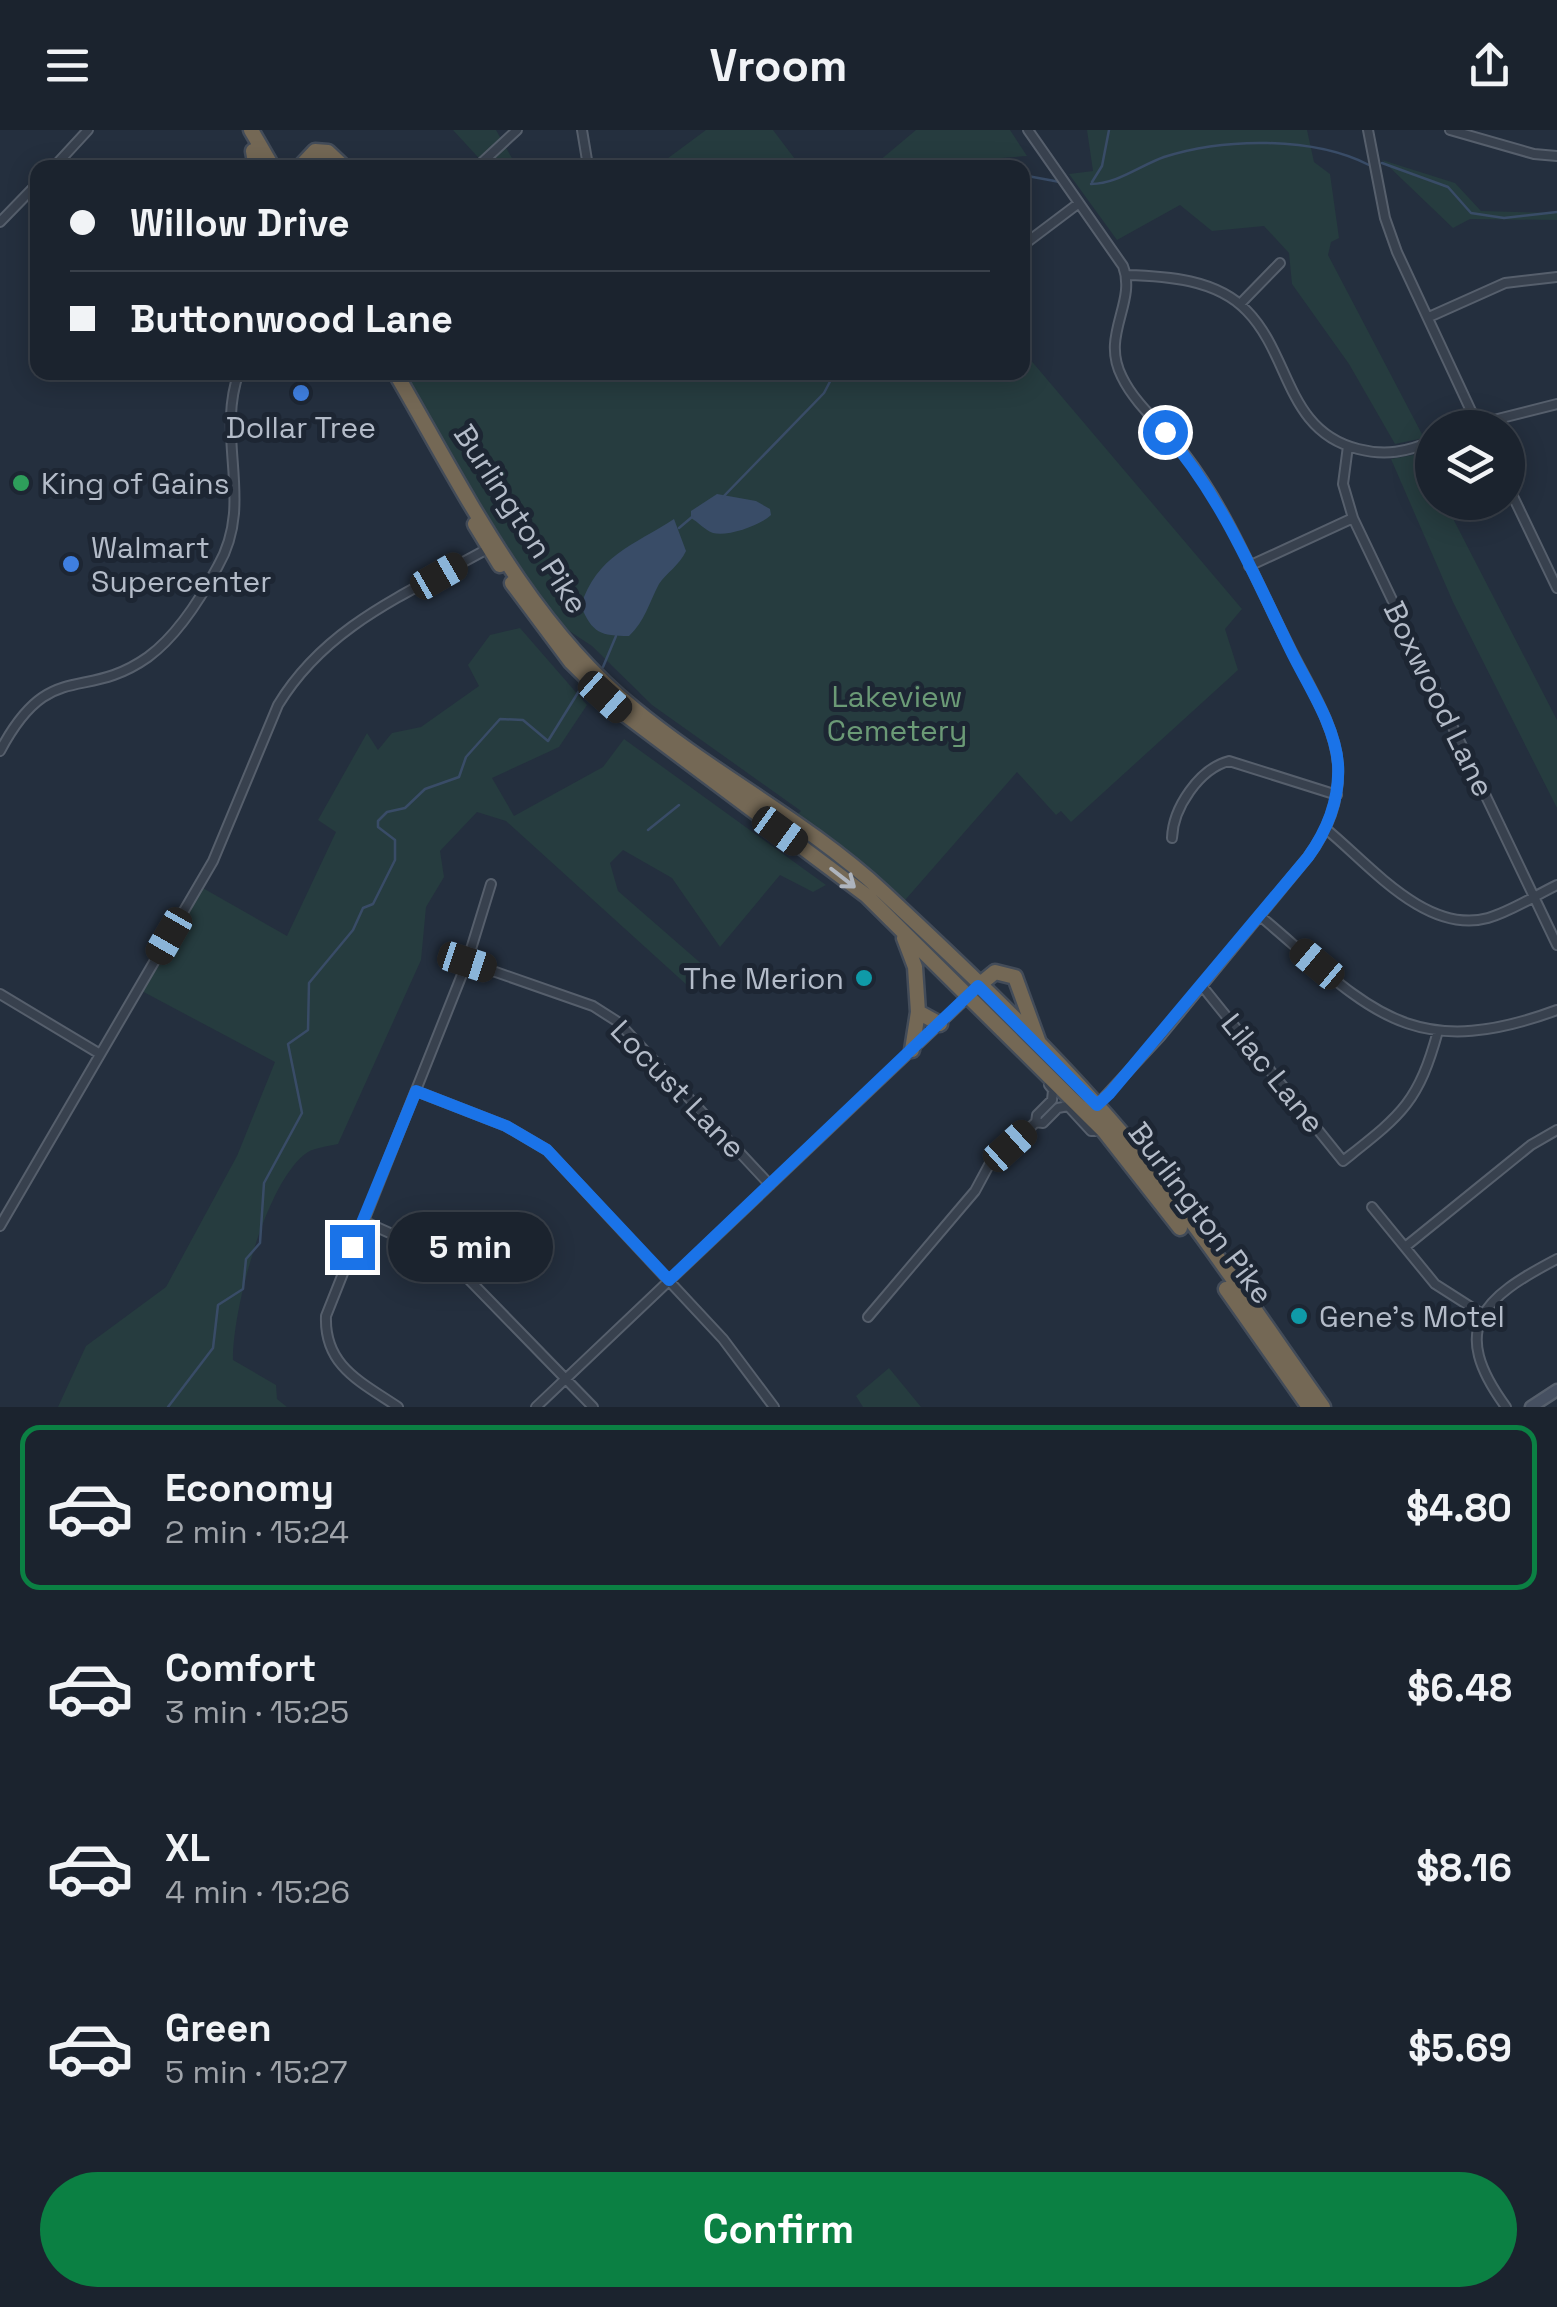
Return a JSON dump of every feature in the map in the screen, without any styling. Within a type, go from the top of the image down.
[{"type":"highway","points":[[240,130],[256,160]]},
{"type":"highway","points":[[250,130],[268,160]]},
{"type":"highway","points":[[307,160],[315,151],[328,152],[337,160]]},
{"type":"highway","name":"Burlington Pike","points":[[390,380],[525,604],[605,697],[840,875],[974,991]]},
{"type":"highway","name":"Burlington Pike","points":[[401,380],[516,573],[595,673],[693,754],[848,862],[1040,1056],[1097,1105],[1324,1407]]},
{"type":"highway","points":[[900,928],[915,967],[918,1012],[912,1050]]},
{"type":"highway","points":[[974,991],[994,972],[1015,977],[1040,1056]]},
{"type":"highway","points":[[918,1012],[940,1024]]},
{"type":"highway","name":"Burlington Pike","points":[[1040,1056],[1176,1221],[1309,1407]]},
{"type":"main road","points":[[1531,1407],[1557,1390]]},
{"type":"street","points":[[60,160],[88,130]]},
{"type":"street","points":[[485,160],[518,130]]},
{"type":"street","points":[[582,130],[588,160]]},
{"type":"street","points":[[1028,130],[1126,274],[1114,334],[1121,376],[1184,453],[1225,515],[1331,734],[1338,768],[1337,795],[1326,829],[1202,986],[1097,1105]]},
{"type":"street","points":[[1368,130],[1385,218],[1472,410]]},
{"type":"street","points":[[1450,130],[1557,156]]},
{"type":"street","points":[[0,222],[30,191]]},
{"type":"street","points":[[1030,240],[1079,203]]},
{"type":"street","points":[[1240,304],[1280,263]]},
{"type":"street","points":[[1126,274],[1188,280],[1240,304],[1258,325],[1304,414],[1348,446],[1390,454],[1415,446]]},
{"type":"street","points":[[1429,318],[1505,282],[1557,277]]},
{"type":"street","points":[[0,751],[16,720],[34,702],[50,690],[128,668],[147,657],[203,592],[221,562],[234,516],[237,491],[227,414],[237,380]]},
{"type":"street","points":[[1525,412],[1557,404]]},
{"type":"street","name":"Boxwood Lane","points":[[1348,446],[1343,484],[1352,518],[1557,946]]},
{"type":"street","points":[[1249,566],[1352,518]]},
{"type":"street","points":[[1524,520],[1557,588]]},
{"type":"street","points":[[0,1226],[212,861],[278,705],[292,682],[342,631],[489,548]]},
{"type":"street","points":[[1172,838],[1177,814],[1203,774],[1217,764],[1235,761],[1337,795]]},
{"type":"street","points":[[1326,829],[1434,915],[1460,922],[1484,919],[1557,885]]},
{"type":"street","points":[[398,1407],[338,1365],[325,1332],[330,1300],[467,962],[491,884]]},
{"type":"street","points":[[1260,916],[1366,1004],[1409,1025],[1438,1031],[1506,1028],[1557,1010]]},
{"type":"street","name":"Locust Lane","points":[[467,962],[593,1006],[618,1022],[770,1185]]},
{"type":"street","name":"Lilac Lane","points":[[1202,986],[1343,1160],[1406,1108],[1426,1074],[1438,1031]]},
{"type":"street","points":[[536,1407],[974,991]]},
{"type":"street","points":[[0,994],[100,1054]]},
{"type":"street","points":[[868,1317],[975,1191],[988,1164],[1036,1122],[1053,1090],[1039,1075],[1040,1056]]},
{"type":"street","points":[[416,1091],[506,1126],[547,1150],[723,1339],[774,1407]]},
{"type":"street","points":[[1036,1122],[1043,1123],[1058,1108],[1068,1106],[1091,1130],[1104,1132]]},
{"type":"street","points":[[1405,1246],[1531,1144],[1557,1130]]},
{"type":"street","points":[[1372,1208],[1435,1284],[1482,1314]]},
{"type":"street","points":[[362,1220],[450,1260],[593,1407]]},
{"type":"street","points":[[1506,1407],[1488,1382],[1476,1354],[1482,1314],[1499,1292],[1557,1259]]},
{"type":"green space","points":[[453,130],[496,130],[513,160],[481,160]]},
{"type":"green space","points":[[706,130],[773,130],[796,160],[665,160]]},
{"type":"green space","points":[[916,130],[1010,130],[1027,156],[972,160],[880,160]]},
{"type":"green space","points":[[1087,130],[1307,130],[1314,162],[1330,174],[1339,238],[1331,242],[1328,255],[1415,421],[1415,440],[1395,444],[1349,364],[1292,284],[1289,253],[1264,226],[1212,231],[1180,205],[1117,240],[1069,174],[1093,171]]},
{"type":"green space","points":[[1382,160],[1455,183],[1481,211],[1557,213],[1557,220],[1470,219],[1453,228]]},
{"type":"green space","name":"Lakeview Cemetery","points":[[1030,359],[1242,609],[1225,629],[1238,670],[1071,822],[1061,811],[1056,815],[1017,772],[899,907],[790,821],[801,811],[652,705],[592,646],[545,615],[404,388],[413,380],[1030,380]]},
{"type":"green space","points":[[1415,455],[1415,514],[1391,459]]},
{"type":"green space","points":[[1417,520],[1454,520],[1557,720],[1557,808],[1453,602]]},
{"type":"green space","points":[[520,628],[587,705],[559,747],[492,778],[514,816],[603,767],[624,739],[826,885],[813,892],[780,875],[720,947],[672,878],[623,850],[610,863],[618,891],[704,966],[688,986],[506,821],[477,812],[440,851],[444,877],[426,907],[421,960],[338,1144],[308,1152],[293,1167],[278,1189],[254,1248],[238,1311],[233,1360],[276,1385],[277,1399],[287,1407],[58,1407],[86,1346],[166,1287],[237,1156],[275,1062],[140,990],[201,887],[287,936],[336,832],[318,820],[367,733],[378,750],[392,733],[421,727],[479,686],[468,665],[490,635]]},
{"type":"green space","points":[[889,1368],[921,1407],[863,1407],[856,1396]]},
{"type":"water","points":[[717,494],[756,501],[770,509],[771,515],[744,529],[713,533],[691,518],[691,511]]},
{"type":"water","points":[[674,519],[686,551],[659,584],[639,624],[629,636],[599,631],[581,606],[596,575],[618,553]]},
{"type":"waterway","points":[[1092,182],[1102,166],[1109,130]]},
{"type":"waterway","points":[[1091,184],[1119,178],[1164,157],[1240,144],[1321,149],[1369,165]]},
{"type":"waterway","points":[[1382,163],[1448,187],[1471,213],[1504,218],[1557,212]]},
{"type":"waterway","points":[[1030,176],[1060,182]]},
{"type":"waterway","points":[[723,497],[824,393],[831,380]]},
{"type":"waterway","points":[[679,528],[692,517]]},
{"type":"waterway","points":[[603,667],[616,636]]},
{"type":"waterway","points":[[168,1407],[213,1348],[218,1305],[243,1289],[246,1259],[260,1243],[264,1183],[302,1113],[288,1044],[308,1030],[309,983],[353,930],[363,908],[373,904],[395,860],[395,840],[378,827],[378,821],[387,812],[405,808],[425,789],[459,777],[466,757],[500,719],[523,720],[548,741],[579,691]]},
{"type":"waterway","points":[[648,830],[679,805]]},
{"type":"place","name":"Dollar Tree","points":[[301,393]]},
{"type":"place","name":"King of Gains","points":[[21,483]]},
{"type":"place","name":"Walmart Supercenter","points":[[71,564]]},
{"type":"place","name":"The Merion","points":[[864,978]]},
{"type":"place","name":"Gene's Motel","points":[[1299,1316]]},
{"type":"route","points":[[352,1247],[416,1091],[506,1126],[547,1150],[669,1280],[978,986],[1097,1105],[1110,1093],[1308,857],[1326,829],[1337,795],[1337,756],[1322,712],[1225,515],[1184,453],[1165,432]]}]
